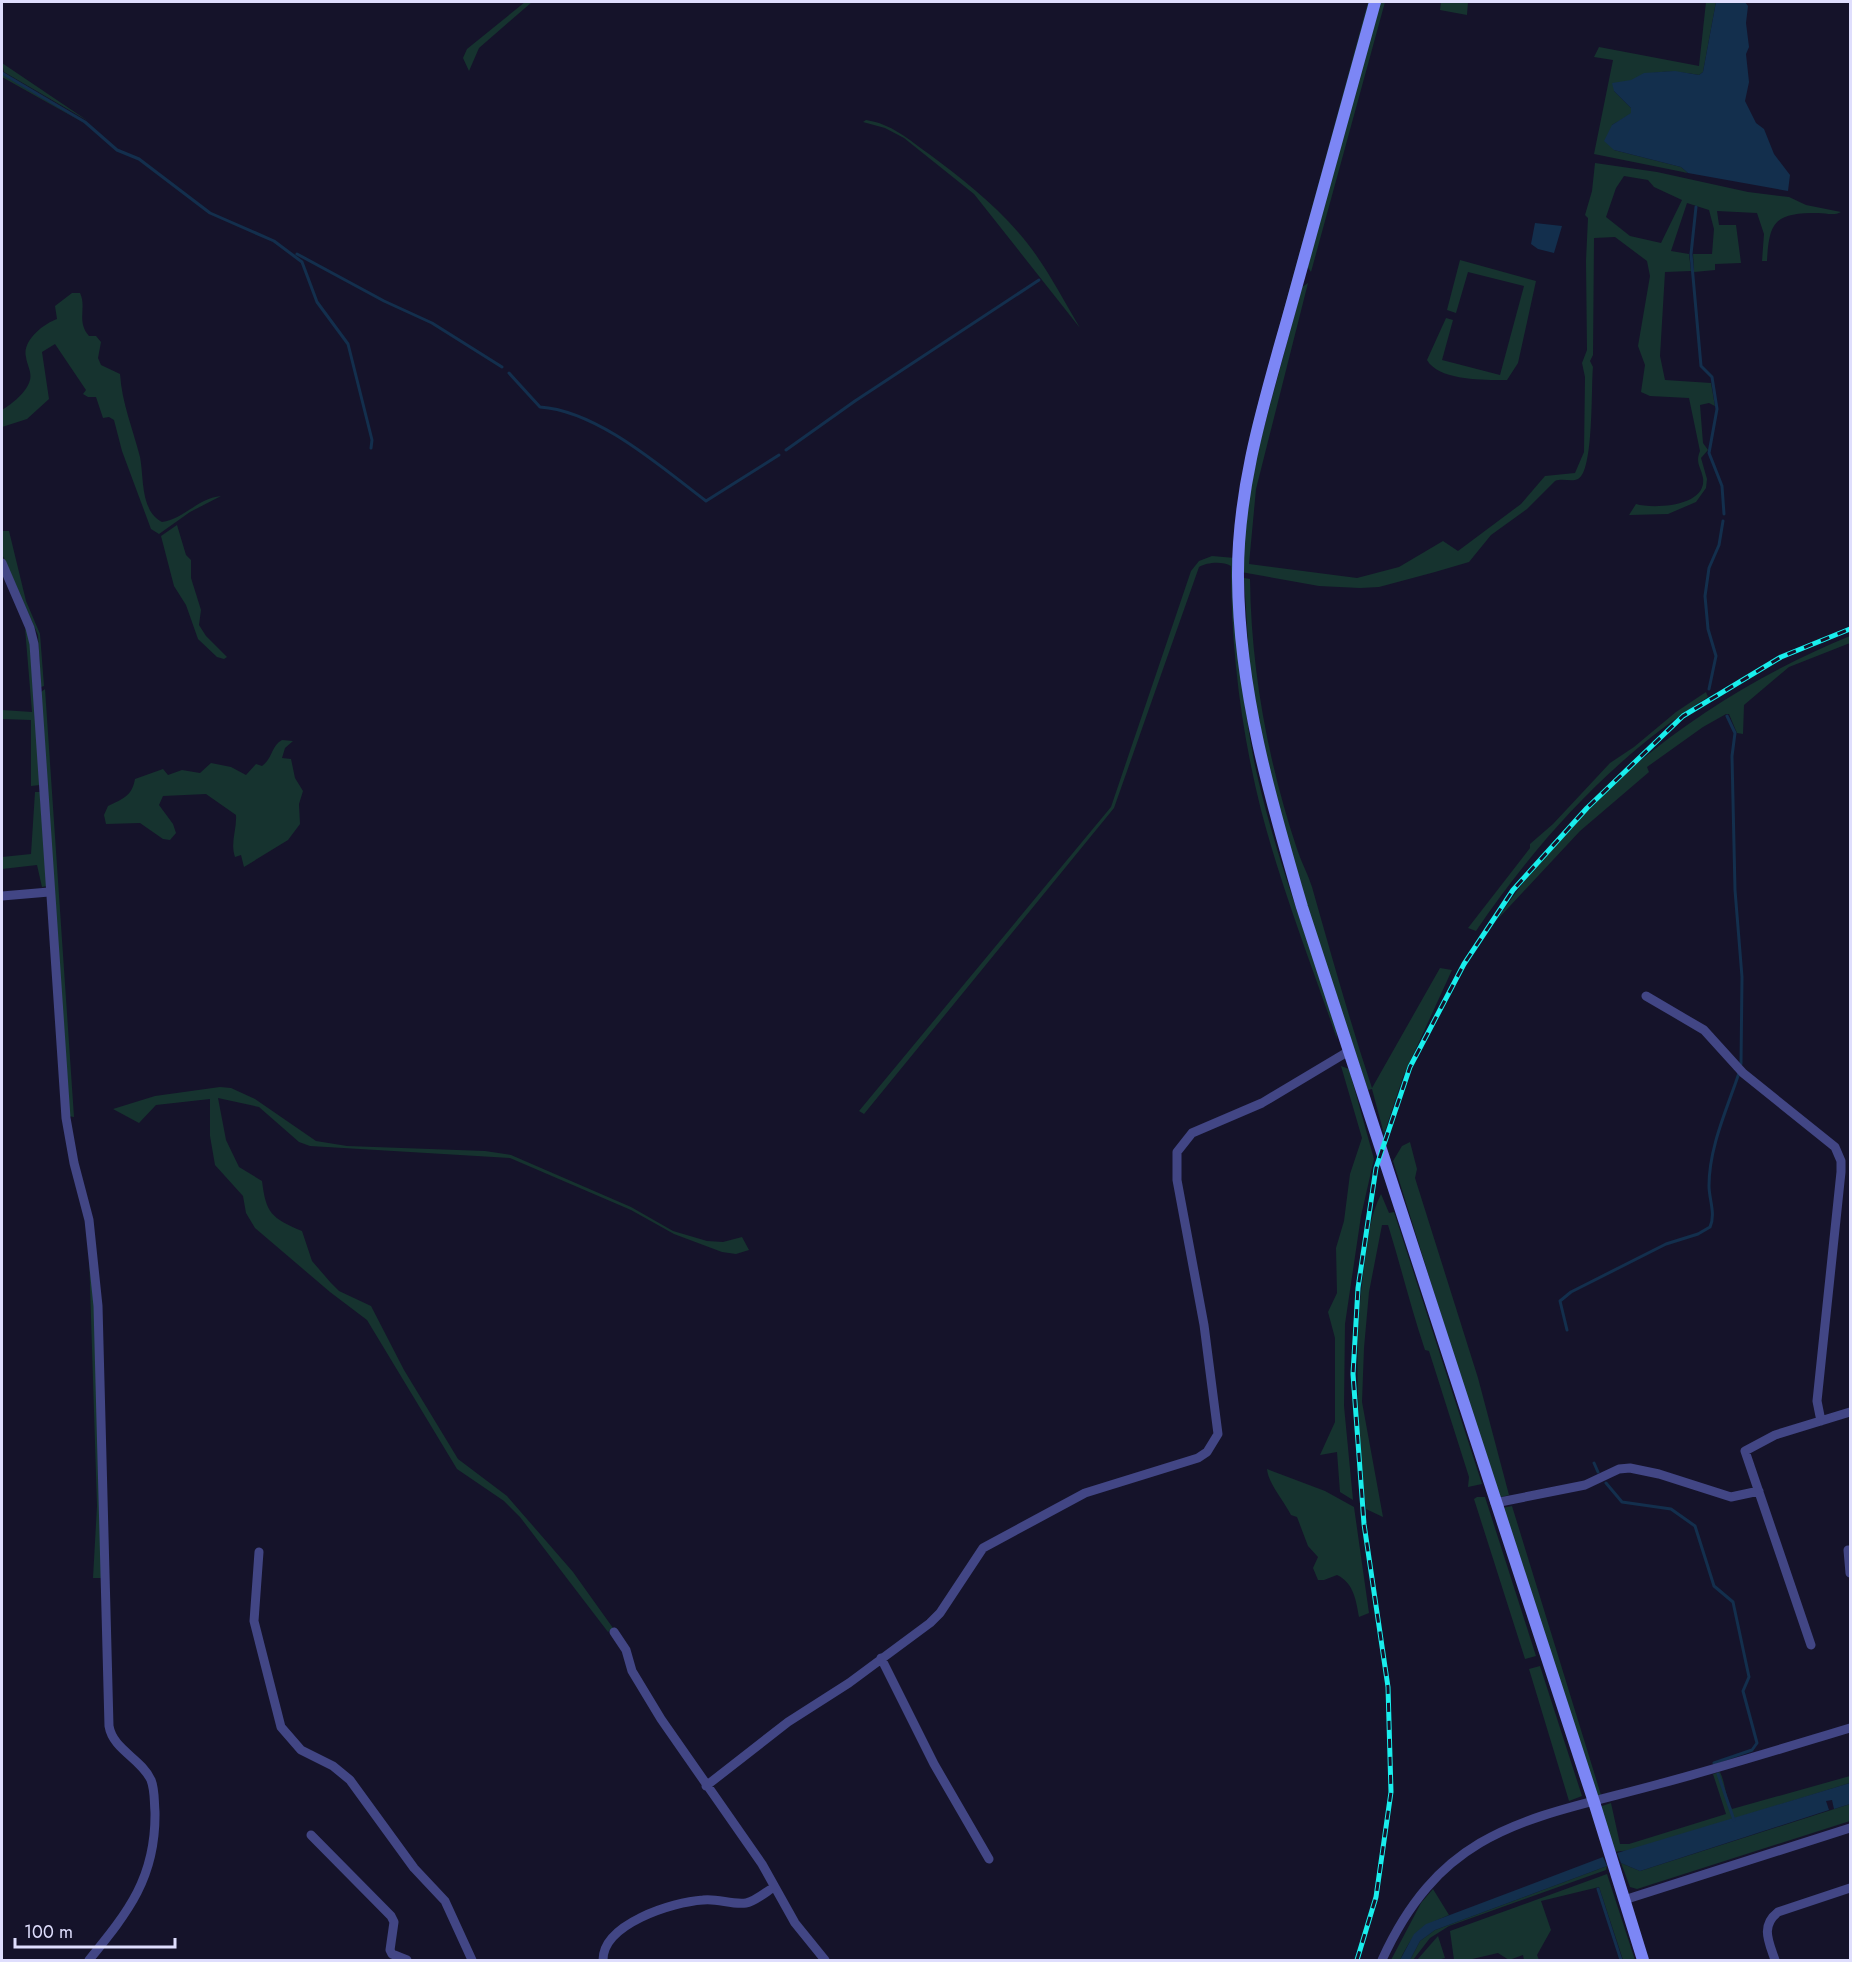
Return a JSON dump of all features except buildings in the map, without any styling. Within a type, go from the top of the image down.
[{"type":"main road","points":[[1375,2],[1256,432],[1242,517],[1238,575],[1245,673],[1262,771],[1302,907],[1594,1802],[1643,1960]]},
{"type":"street","points":[[2,563],[30,628],[34,644],[66,1118],[74,1163],[89,1220],[98,1306],[111,1735],[145,1771],[154,1792],[154,1838],[143,1876],[122,1922],[89,1960]]},
{"type":"street","points":[[2,896],[49,892]]},
{"type":"street","points":[[1646,996],[1704,1030],[1743,1073],[1782,1101],[1835,1147],[1838,1153],[1841,1172],[1817,1401],[1821,1421]]},
{"type":"street","points":[[706,1786],[788,1722],[849,1683],[930,1623],[940,1613],[983,1548],[1085,1494],[1198,1458],[1213,1444],[1218,1434],[1216,1416],[1204,1325],[1177,1180],[1177,1152],[1192,1132],[1262,1103],[1349,1050]]},
{"type":"street","points":[[1810,1645],[1745,1451],[1775,1435],[1851,1412]]},
{"type":"street","points":[[1495,1503],[1585,1485],[1619,1469],[1630,1468],[1659,1474],[1731,1497],[1759,1491]]},
{"type":"street","points":[[1851,1550],[1848,1550],[1851,1573]]},
{"type":"street","points":[[259,1552],[254,1621],[281,1727],[302,1750],[333,1766],[350,1780],[414,1868],[445,1901],[472,1960]]},
{"type":"street","points":[[614,1632],[626,1650],[632,1671],[661,1719],[762,1864],[795,1923],[825,1960]]},
{"type":"street","points":[[881,1658],[934,1764],[989,1859]]},
{"type":"street","points":[[1382,1960],[1400,1922],[1437,1874],[1498,1832],[1523,1822],[1851,1728]]},
{"type":"street","points":[[1624,1900],[1851,1828]]},
{"type":"street","points":[[311,1835],[391,1916],[394,1922],[390,1950],[392,1954],[407,1960]]},
{"type":"street","points":[[603,1960],[603,1950],[617,1931],[656,1912],[704,1899],[746,1903],[774,1887]]},
{"type":"street","points":[[1775,1960],[1766,1932],[1769,1919],[1778,1912],[1851,1888]]},
{"type":"green space","points":[[525,2],[532,2],[479,48],[469,71],[463,58],[467,49]]},
{"type":"green space","points":[[1368,2],[1371,2],[1237,527],[1235,524],[1251,430]]},
{"type":"green space","points":[[1380,2],[1385,2],[1311,272],[1307,266]]},
{"type":"green space","points":[[1441,2],[1468,2],[1467,15],[1440,10]]},
{"type":"green space","points":[[1706,2],[1716,2],[1703,72],[1699,75],[1664,72],[1645,75],[1614,91],[1631,108],[1631,114],[1612,125],[1614,150],[1681,167],[1688,173],[1594,154],[1613,60],[1594,57],[1599,47],[1699,66]]},
{"type":"green space","points":[[2,63],[88,121],[4,72]]},
{"type":"green space","points":[[2,74],[84,123],[2,77]]},
{"type":"green space","points":[[866,120],[884,125],[907,138],[987,200],[1036,254],[1080,328],[974,194],[904,138],[885,128],[863,122]]},
{"type":"green space","points":[[1595,163],[1657,172],[1748,192],[1789,197],[1806,205],[1841,212],[1804,213],[1784,217],[1773,228],[1767,261],[1762,261],[1764,234],[1757,213],[1717,211],[1719,225],[1736,225],[1741,263],[1715,264],[1715,270],[1694,272],[1693,254],[1712,254],[1714,229],[1709,210],[1687,203],[1671,251],[1689,254],[1691,271],[1665,272],[1660,356],[1665,380],[1711,383],[1715,406],[1709,403],[1700,405],[1703,443],[1708,450],[1701,458],[1707,479],[1706,488],[1696,502],[1668,514],[1629,515],[1636,504],[1666,506],[1697,495],[1702,488],[1703,478],[1698,462],[1700,451],[1689,398],[1650,396],[1641,392],[1645,365],[1638,346],[1650,276],[1647,261],[1615,237],[1594,238],[1593,355],[1590,361],[1593,367],[1591,428],[1587,461],[1578,479],[1555,481],[1527,509],[1491,535],[1469,562],[1435,572],[1379,587],[1360,588],[1319,586],[1241,572],[1247,509],[1259,446],[1302,287],[1308,283],[1256,489],[1249,564],[1357,578],[1399,567],[1443,541],[1458,551],[1521,504],[1545,476],[1575,473],[1584,452],[1585,377],[1582,363],[1587,350],[1588,218],[1585,215],[1592,191]],"holes":[[[1624,176],[1648,180],[1654,187],[1682,200],[1661,243],[1630,236],[1606,217],[1616,188]]]},
{"type":"green space","points":[[1460,260],[1536,281],[1518,363],[1507,380],[1452,376],[1433,367],[1427,360],[1446,318],[1453,320],[1442,360],[1500,375],[1524,286],[1468,272],[1456,313],[1447,310]]},
{"type":"green space","points":[[72,293],[80,293],[85,330],[89,336],[96,336],[101,342],[98,358],[101,365],[120,374],[125,406],[140,457],[146,502],[155,517],[162,522],[170,520],[205,500],[221,496],[190,512],[159,534],[151,529],[122,451],[114,420],[109,417],[103,418],[96,397],[83,394],[86,390],[55,344],[42,352],[49,399],[27,419],[2,427],[2,410],[22,393],[30,380],[26,351],[30,339],[40,329],[57,319],[55,306]]},
{"type":"green space","points":[[177,525],[186,555],[191,560],[191,578],[201,610],[199,625],[206,636],[227,657],[224,659],[217,657],[198,639],[186,605],[174,586],[161,536]]},
{"type":"green space","points":[[2,531],[9,531],[26,601],[40,634],[44,686],[41,687],[38,635],[2,554]]},
{"type":"green space","points":[[1212,556],[1235,558],[1240,660],[1254,761],[1271,828],[1336,1026],[1337,1039],[1278,868],[1254,780],[1238,689],[1231,566],[1224,563],[1211,563],[1199,567],[1114,808],[864,1114],[859,1111],[1111,807],[1191,571],[1199,561]]},
{"type":"green space","points":[[1244,578],[1250,579],[1258,681],[1263,716],[1278,783],[1297,849],[1312,887],[1372,1088],[1440,968],[1452,970],[1403,1077],[1384,1134],[1372,1089],[1368,1090],[1326,966],[1271,790],[1250,674]]},
{"type":"green space","points":[[25,628],[28,629],[32,645],[40,785],[31,786],[31,720],[2,719],[2,710],[32,712]]},
{"type":"green space","points":[[1850,636],[1850,643],[1789,667],[1744,705],[1743,734],[1737,733],[1729,714],[1726,714],[1703,727],[1647,767],[1649,772],[1580,831],[1496,921],[1530,874],[1568,830],[1608,789],[1652,752],[1698,718],[1746,687]]},
{"type":"green space","points":[[45,689],[74,1117],[68,1116],[41,692]]},
{"type":"green space","points":[[1706,692],[1708,697],[1641,745],[1580,802],[1525,865],[1476,931],[1468,928],[1530,848],[1530,844],[1553,824],[1610,763]]},
{"type":"green space","points":[[282,740],[293,741],[285,748],[282,758],[291,759],[295,778],[303,791],[299,804],[300,824],[288,840],[244,867],[241,855],[235,857],[234,852],[236,815],[206,794],[163,796],[159,805],[173,824],[176,833],[170,840],[163,839],[140,823],[106,824],[104,815],[108,806],[129,793],[135,779],[163,769],[168,775],[182,770],[200,773],[211,763],[231,767],[246,775],[256,764],[262,766],[266,763],[276,745]]},
{"type":"green space","points":[[35,792],[40,792],[47,886],[42,887],[37,865],[2,869],[2,857],[31,854]]},
{"type":"green space","points":[[1341,1066],[1349,1069],[1374,1159],[1361,1216],[1345,1324],[1344,1406],[1353,1500],[1340,1492],[1337,1452],[1320,1455],[1335,1422],[1335,1338],[1328,1312],[1337,1293],[1336,1248],[1344,1221],[1350,1174],[1362,1138]]},
{"type":"green space","points":[[220,1087],[231,1088],[255,1099],[316,1141],[347,1146],[485,1151],[511,1155],[631,1207],[673,1231],[707,1241],[723,1242],[742,1237],[749,1250],[736,1254],[722,1252],[674,1234],[631,1210],[510,1158],[310,1146],[299,1142],[259,1107],[218,1098],[226,1140],[239,1167],[262,1181],[268,1207],[272,1213],[283,1222],[302,1231],[312,1261],[339,1291],[371,1306],[404,1370],[458,1459],[507,1496],[573,1572],[613,1628],[608,1632],[520,1517],[504,1501],[457,1469],[367,1320],[330,1292],[255,1228],[246,1213],[243,1196],[215,1165],[210,1136],[210,1099],[156,1105],[139,1123],[113,1109],[155,1096]]},
{"type":"green space","points":[[1410,1142],[1417,1169],[1415,1178],[1478,1378],[1509,1495],[1498,1498],[1393,1161],[1402,1146]]},
{"type":"green space","points":[[1381,1194],[1389,1213],[1394,1212],[1482,1484],[1468,1487],[1469,1477],[1429,1351],[1425,1350],[1388,1225],[1382,1225],[1369,1292],[1362,1402],[1383,1517],[1366,1509],[1357,1354],[1367,1244],[1374,1210]]},
{"type":"green space","points":[[88,1222],[95,1306],[103,1578],[93,1578],[97,1506]]},
{"type":"green space","points":[[1267,1469],[1325,1491],[1354,1507],[1369,1613],[1359,1617],[1351,1588],[1343,1578],[1337,1575],[1318,1580],[1313,1568],[1318,1557],[1308,1546],[1297,1517],[1291,1515],[1273,1486]]},
{"type":"green space","points":[[1485,1497],[1536,1656],[1525,1659],[1474,1499]]},
{"type":"green space","points":[[1512,1506],[1601,1795],[1595,1797],[1502,1508]]},
{"type":"green space","points":[[1540,1666],[1582,1796],[1569,1801],[1529,1669]]},
{"type":"green space","points":[[1720,1772],[1732,1809],[1850,1776],[1850,1783],[1632,1850],[1613,1852],[1599,1807],[1611,1803],[1620,1844],[1629,1844],[1726,1814],[1713,1774]]},
{"type":"green space","points":[[1850,1804],[1850,1821],[1637,1889],[1630,1887],[1621,1863],[1640,1871]]},
{"type":"green space","points":[[1607,1866],[1606,1870],[1449,1926],[1430,1938],[1413,1960],[1410,1960],[1420,1941],[1435,1930]]},
{"type":"green space","points":[[1607,1874],[1635,1960],[1623,1960],[1599,1887],[1541,1901],[1551,1930],[1537,1955],[1539,1960],[1524,1960],[1523,1955],[1509,1960],[1498,1953],[1468,1960],[1454,1960],[1450,1931]]},
{"type":"green space","points":[[1433,1889],[1449,1915],[1424,1927],[1409,1943],[1400,1960],[1391,1960],[1421,1903]]},
{"type":"green space","points":[[1438,1936],[1445,1958],[1417,1960]]},
{"type":"water","points":[[1716,2],[1745,2],[1748,6],[1746,23],[1749,47],[1746,54],[1749,82],[1745,101],[1756,123],[1764,129],[1774,154],[1790,175],[1788,191],[1688,173],[1681,167],[1614,150],[1604,141],[1612,125],[1631,113],[1631,108],[1614,91],[1612,83],[1631,80],[1644,73],[1675,71],[1699,75],[1703,72]]},
{"type":"water","points":[[1535,223],[1562,226],[1554,253],[1538,249],[1531,244]]},
{"type":"water","points":[[1850,1783],[1850,1804],[1834,1809],[1832,1800],[1826,1801],[1829,1810],[1640,1871],[1621,1863],[1617,1853]]},
{"type":"water","points":[[1603,1857],[1607,1866],[1435,1930],[1420,1941],[1410,1960],[1400,1960],[1414,1934],[1426,1924]]},
{"type":"waterway","points":[[2,73],[85,122],[117,150],[139,159],[210,213],[274,241],[302,262],[317,302],[348,344],[372,440],[371,448]]},
{"type":"waterway","points":[[1696,207],[1691,254],[1701,366],[1712,377],[1717,409],[1709,453],[1722,486],[1724,514]]},
{"type":"waterway","points":[[297,254],[384,301],[432,323],[502,367]]},
{"type":"waterway","points":[[786,450],[855,401],[1039,280]]},
{"type":"waterway","points":[[509,373],[540,407],[562,411],[606,430],[649,457],[706,501],[779,455]]},
{"type":"waterway","points":[[1709,689],[1716,656],[1708,629],[1705,596],[1709,568],[1719,545],[1723,521]]},
{"type":"waterway","points":[[1727,716],[1735,733],[1732,756],[1735,890],[1742,977],[1741,1064]]},
{"type":"waterway","points":[[1567,1330],[1560,1301],[1571,1292],[1666,1244],[1698,1234],[1710,1227],[1712,1212],[1709,1186],[1712,1157],[1739,1073]]},
{"type":"waterway","points":[[1594,1463],[1598,1472]]},
{"type":"waterway","points":[[1606,1483],[1622,1502],[1671,1509],[1695,1526],[1714,1586],[1733,1602],[1749,1677],[1743,1691],[1757,1743],[1752,1750],[1714,1763]]},
{"type":"waterway","points":[[1718,1774],[1734,1820]]},
{"type":"waterway","points":[[1598,1889],[1621,1960]]},
{"type":"railway","points":[[1357,1960],[1376,1897],[1391,1792],[1388,1687],[1364,1524],[1353,1374],[1358,1288],[1376,1168],[1410,1067],[1464,964],[1513,890],[1587,808],[1683,716],[1781,657],[1850,629]]}]
